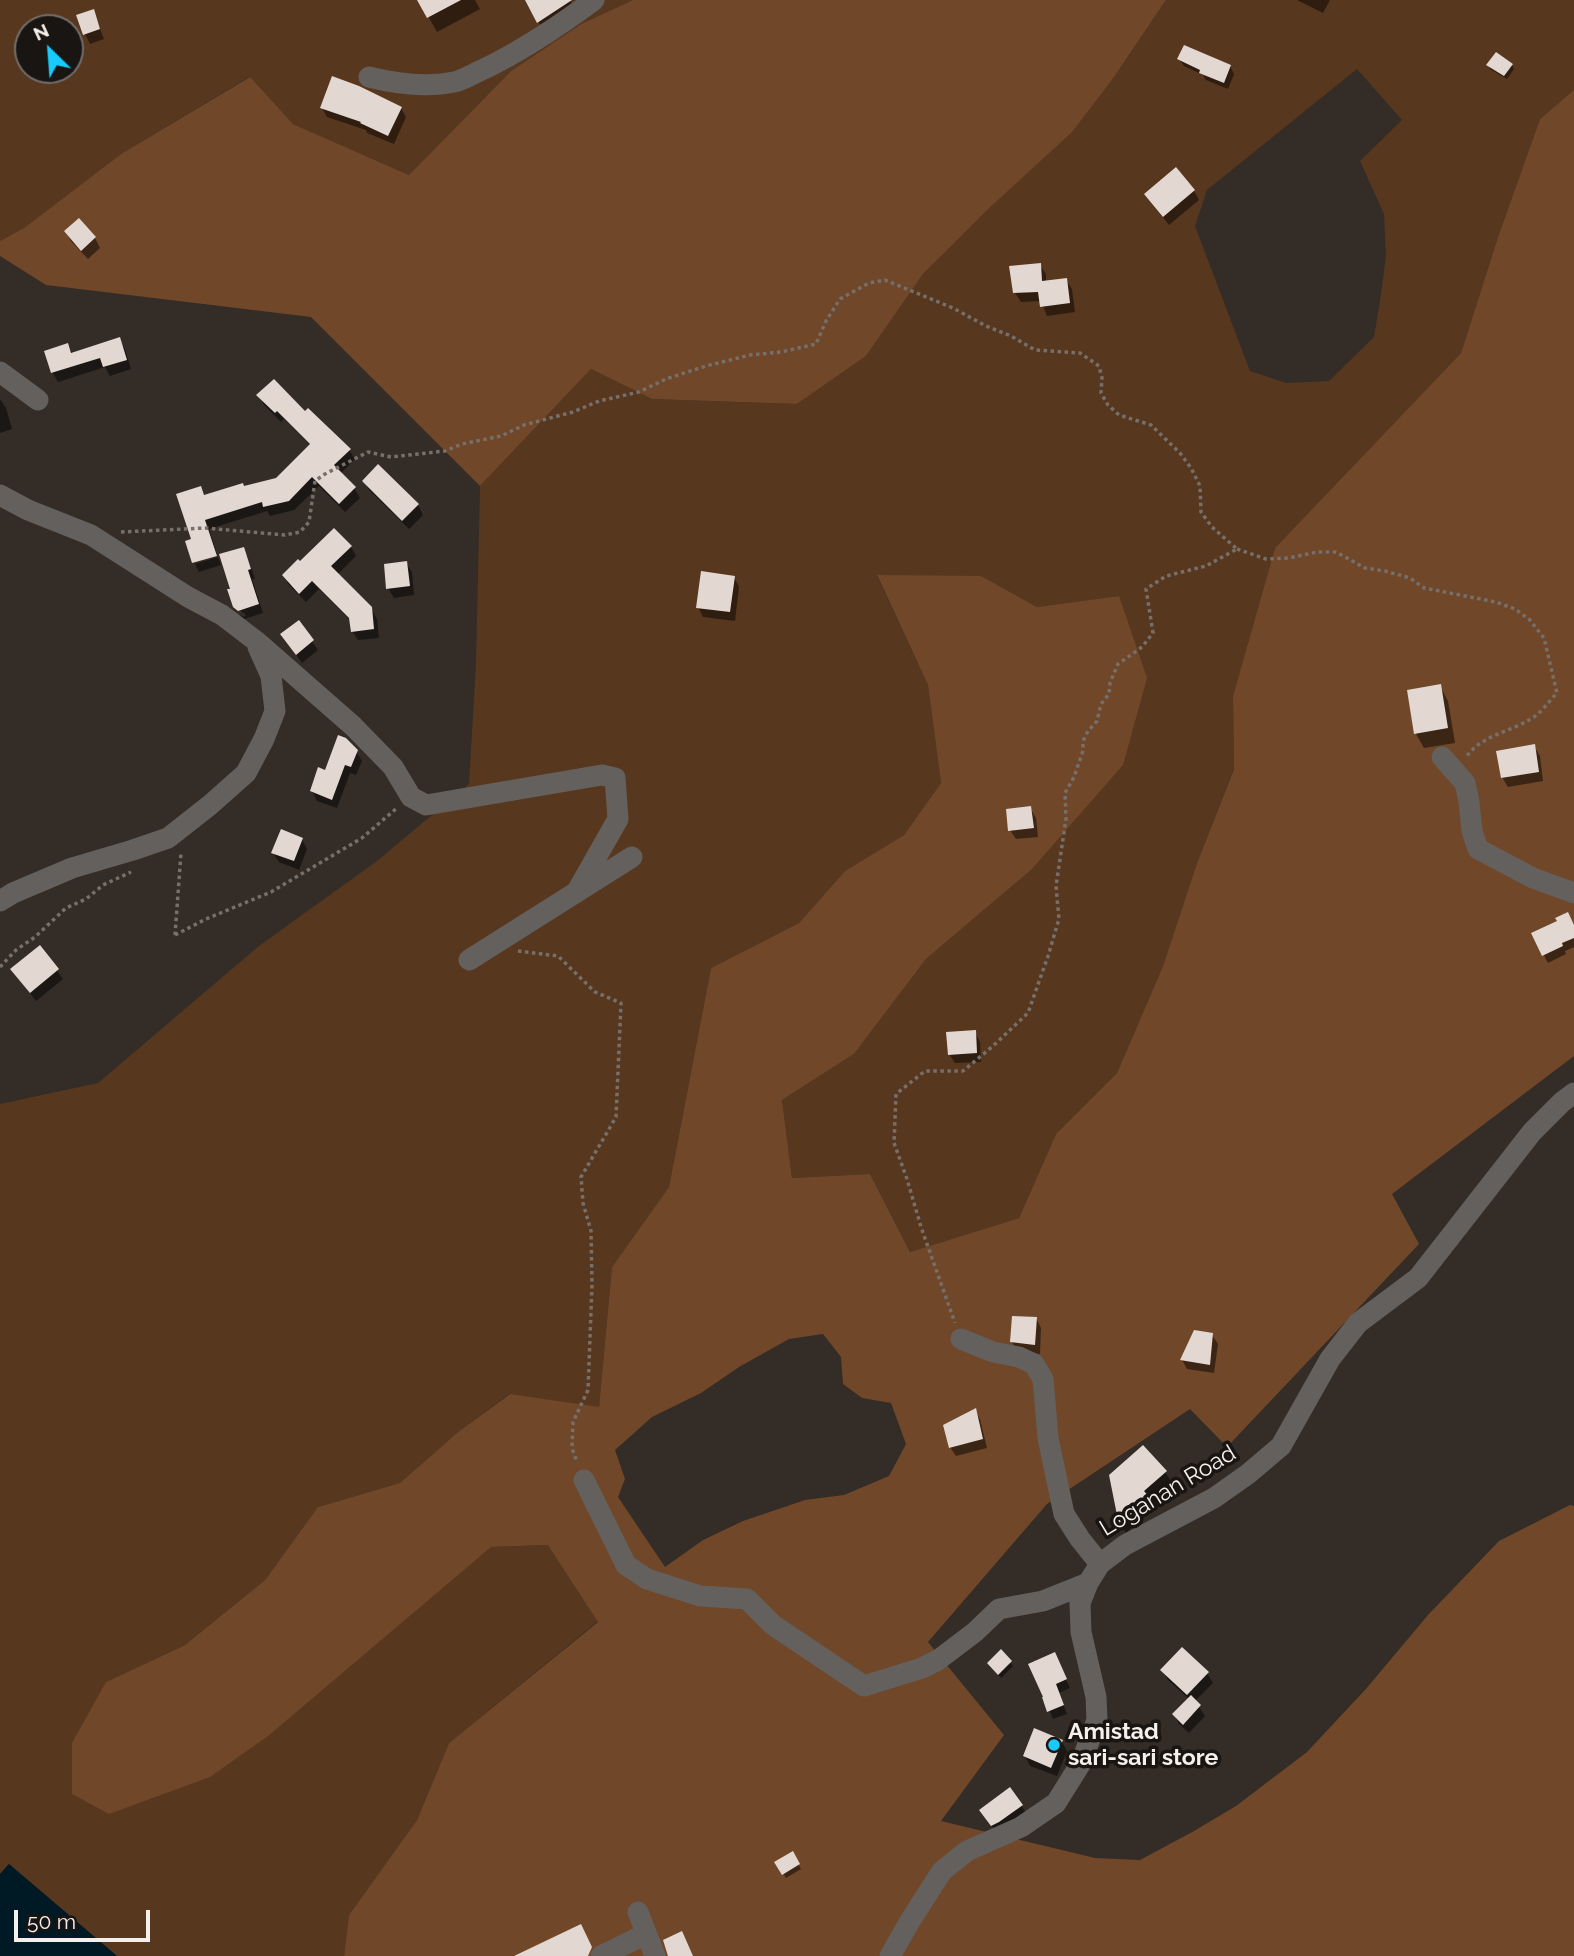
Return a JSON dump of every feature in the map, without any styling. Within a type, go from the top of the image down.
[{"type":"street","points":[[369,76],[394,84],[424,86],[457,82],[551,32],[594,0]]},
{"type":"street","points":[[0,372],[38,400]]},
{"type":"street","points":[[0,495],[28,510],[91,535],[188,597],[222,614],[354,726],[393,767],[411,797],[426,805],[602,775],[615,778],[618,819],[576,893]]},
{"type":"street","points":[[0,901],[72,868],[168,838],[246,773],[275,711],[271,676],[256,641]]},
{"type":"street","points":[[1449,765],[1465,783],[1472,831],[1478,849],[1533,878],[1574,893]]},
{"type":"street","points":[[469,960],[632,857]]},
{"type":"street","name":"Loganan Road","points":[[890,1956],[942,1871],[967,1851],[1021,1827],[1056,1803],[1080,1763],[1097,1720],[1096,1697],[1081,1632],[1080,1603],[1100,1564],[1125,1545],[1214,1498],[1281,1446],[1330,1359],[1358,1323],[1418,1278],[1532,1132],[1574,1093]]},
{"type":"street","points":[[961,1339],[1034,1364],[1043,1379],[1048,1438],[1065,1514],[1100,1564]]},
{"type":"street","points":[[583,1480],[626,1565],[647,1579],[700,1596],[747,1599],[773,1625],[864,1686],[930,1664],[975,1632],[999,1609],[1043,1601],[1088,1583]]},
{"type":"street","points":[[638,1912],[655,1956]]},
{"type":"street","points":[[601,1956],[646,1934]]},
{"type":"path","points":[[91,535],[138,530],[205,528],[285,535],[300,532],[309,522],[315,481],[368,452],[391,457],[445,451],[463,444],[501,436],[524,425],[573,412],[599,401],[639,392],[666,379],[706,366],[750,355],[781,352],[816,344],[840,299],[869,283],[885,280],[953,308],[1035,350],[1080,353],[1099,366],[1102,378],[1101,393],[1108,405],[1119,415],[1151,425],[1180,453],[1200,486],[1201,512],[1212,527],[1237,549],[1266,559],[1336,552],[1365,568],[1410,578],[1424,588],[1515,608],[1529,619],[1544,638],[1557,693],[1542,711],[1530,720],[1486,740],[1449,765]]},
{"type":"path","points":[[961,1339],[894,1143],[896,1094],[925,1071],[963,1071],[1028,1013],[1059,919],[1056,886],[1066,818],[1065,793],[1083,751],[1083,741],[1097,721],[1101,704],[1109,694],[1110,682],[1118,664],[1142,647],[1153,633],[1146,589],[1166,576],[1206,566],[1237,549]]},
{"type":"path","points":[[183,826],[175,935],[271,892],[327,860],[362,838],[411,797]]},
{"type":"path","points":[[0,967],[66,908],[86,899],[103,885],[134,871]]},
{"type":"path","points":[[490,947],[558,956],[595,992],[621,1003],[616,1117],[581,1177],[583,1203],[591,1231],[592,1285],[587,1390],[573,1422],[572,1448],[583,1480]]},
{"type":"shaded area","points":[[0,0],[633,0],[581,24],[511,71],[409,175],[293,124],[249,77],[121,154],[24,228],[0,241]]},
{"type":"shaded area","points":[[633,0],[1166,0],[1114,77],[1072,132],[987,210],[923,274],[866,356],[797,404],[652,399],[591,369],[480,486],[311,317],[46,285],[0,256],[0,241],[24,228],[121,154],[250,77],[293,124],[409,175],[511,71],[581,24]]},
{"type":"shaded area","points":[[1166,0],[1574,0],[1574,90],[1540,119],[1461,353],[1275,548],[1233,696],[1234,768],[1197,863],[1163,966],[1117,1073],[1056,1134],[1019,1218],[910,1252],[870,1174],[792,1178],[782,1100],[854,1054],[926,959],[1031,870],[1119,596],[1037,607],[981,576],[877,576],[928,685],[941,783],[904,835],[845,871],[799,923],[711,968],[669,1187],[612,1267],[599,1408],[509,1394],[458,1432],[400,1483],[318,1507],[265,1580],[185,1645],[106,1682],[491,1547],[549,1545],[598,1621],[449,1743],[417,1820],[349,1915],[344,1956],[117,1956],[9,1864],[0,1874],[0,1104],[98,1083],[259,946],[377,861],[469,784],[476,662],[480,486],[591,369],[652,399],[797,404],[866,356],[923,274],[1114,77]],"holes":[[[1357,69],[1402,120],[1360,161],[1384,214],[1386,256],[1374,337],[1329,381],[1286,383],[1250,371],[1195,226],[1207,190]]]},
{"type":"shaded area","points":[[1574,90],[1574,1056],[1392,1194],[1419,1244],[1227,1447],[1190,1409],[1047,1504],[928,1642],[1004,1735],[941,1821],[1095,1858],[1140,1860],[1236,1806],[1307,1752],[1365,1690],[1428,1615],[1499,1541],[1570,1505],[1574,1506],[1574,1956],[344,1956],[349,1915],[417,1820],[449,1743],[598,1622],[548,1545],[491,1547],[268,1736],[210,1777],[109,1814],[72,1794],[72,1743],[106,1682],[185,1645],[265,1580],[318,1507],[400,1483],[458,1432],[510,1394],[599,1407],[612,1267],[669,1187],[711,968],[799,923],[845,871],[904,835],[941,783],[928,685],[877,575],[981,576],[1037,607],[1119,596],[1147,678],[1123,765],[1031,870],[926,959],[854,1054],[782,1100],[792,1178],[870,1174],[910,1252],[1019,1218],[1056,1134],[1117,1073],[1163,966],[1197,863],[1234,769],[1233,696],[1275,548],[1461,353],[1540,119]],"holes":[[[823,1334],[841,1357],[843,1384],[862,1398],[891,1403],[906,1444],[889,1476],[844,1495],[805,1500],[743,1521],[703,1540],[665,1567],[618,1497],[625,1479],[615,1450],[652,1417],[701,1393],[739,1367],[789,1339]]]},
{"type":"water","points":[[9,1864],[117,1956],[0,1956],[0,1874]]},
{"type":"building","points":[[417,0],[461,0],[427,18]]},
{"type":"building","points":[[525,0],[572,0],[537,23]]},
{"type":"building","points":[[94,9],[100,29],[84,35],[84,14],[79,14]]},
{"type":"building","points":[[1184,45],[1231,65],[1224,83],[1199,73],[1200,70],[1177,59]]},
{"type":"building","points":[[1496,52],[1513,64],[1504,76],[1486,65]]},
{"type":"building","points":[[332,76],[402,107],[388,136],[361,122],[320,108]]},
{"type":"building","points":[[1176,167],[1195,190],[1163,217],[1144,194]]},
{"type":"building","points":[[79,218],[96,237],[81,251],[64,231]]},
{"type":"building","points":[[1041,263],[1042,281],[1067,278],[1070,303],[1040,307],[1038,292],[1013,293],[1009,266]]},
{"type":"building","points":[[120,337],[127,360],[103,367],[100,358],[51,373],[44,351],[68,343],[71,353]]},
{"type":"building","points":[[274,379],[305,411],[308,408],[351,449],[334,465],[356,487],[339,504],[312,477],[289,501],[263,507],[262,502],[205,520],[217,556],[192,563],[185,541],[191,539],[176,494],[201,486],[204,495],[243,483],[244,486],[276,478],[310,444],[277,411],[275,413],[256,395]]},
{"type":"building","points":[[378,464],[419,504],[402,521],[362,481]]},
{"type":"building","points":[[334,528],[352,546],[331,566],[372,607],[374,629],[351,632],[349,618],[312,581],[299,594],[282,575]]},
{"type":"building","points":[[244,547],[259,604],[238,611],[233,607],[227,589],[230,589],[219,554]]},
{"type":"building","points":[[407,561],[410,586],[386,589],[384,564]]},
{"type":"building","points":[[701,571],[735,576],[730,612],[696,608]]},
{"type":"building","points":[[299,620],[314,640],[296,655],[280,634]]},
{"type":"building","points":[[1441,684],[1448,728],[1414,734],[1407,690]]},
{"type":"building","points":[[338,735],[346,738],[358,750],[351,767],[345,765],[332,800],[310,791],[318,767],[325,770]]},
{"type":"building","points":[[1535,744],[1539,772],[1501,778],[1496,751]]},
{"type":"building","points":[[1031,806],[1034,828],[1008,831],[1006,809]]},
{"type":"building","points":[[281,829],[303,838],[294,861],[271,853]]},
{"type":"building","points":[[1568,912],[1574,925],[1574,938],[1542,956],[1531,933],[1557,921],[1555,918]]},
{"type":"building","points":[[40,945],[59,969],[30,993],[10,969]]},
{"type":"building","points":[[976,1030],[977,1053],[948,1055],[946,1032]]},
{"type":"building","points":[[1012,1316],[1037,1317],[1035,1345],[1010,1342]]},
{"type":"building","points":[[1194,1330],[1213,1333],[1210,1365],[1180,1360]]},
{"type":"building","points":[[976,1408],[983,1439],[949,1448],[943,1425]]},
{"type":"building","points":[[1143,1445],[1167,1471],[1144,1491],[1150,1498],[1119,1525],[1109,1475]]},
{"type":"building","points":[[1182,1647],[1209,1672],[1187,1695],[1160,1670]]},
{"type":"building","points":[[1001,1649],[1012,1661],[998,1675],[987,1663]]},
{"type":"building","points":[[1055,1652],[1067,1679],[1056,1684],[1064,1705],[1047,1712],[1028,1664]]},
{"type":"building","points":[[1191,1695],[1201,1705],[1183,1725],[1172,1714]]},
{"type":"building","points":[[1034,1728],[1063,1740],[1051,1768],[1023,1756]]},
{"type":"building","points":[[1010,1787],[1023,1805],[991,1826],[979,1810]]},
{"type":"building","points":[[793,1851],[800,1864],[782,1875],[774,1862]]},
{"type":"building","points":[[581,1924],[592,1947],[588,1956],[514,1956]]},
{"type":"building","points":[[682,1931],[693,1956],[668,1956],[663,1940]]},
{"type":"place","name":"Amistad sari-sari store","points":[[1054,1745]]}]
